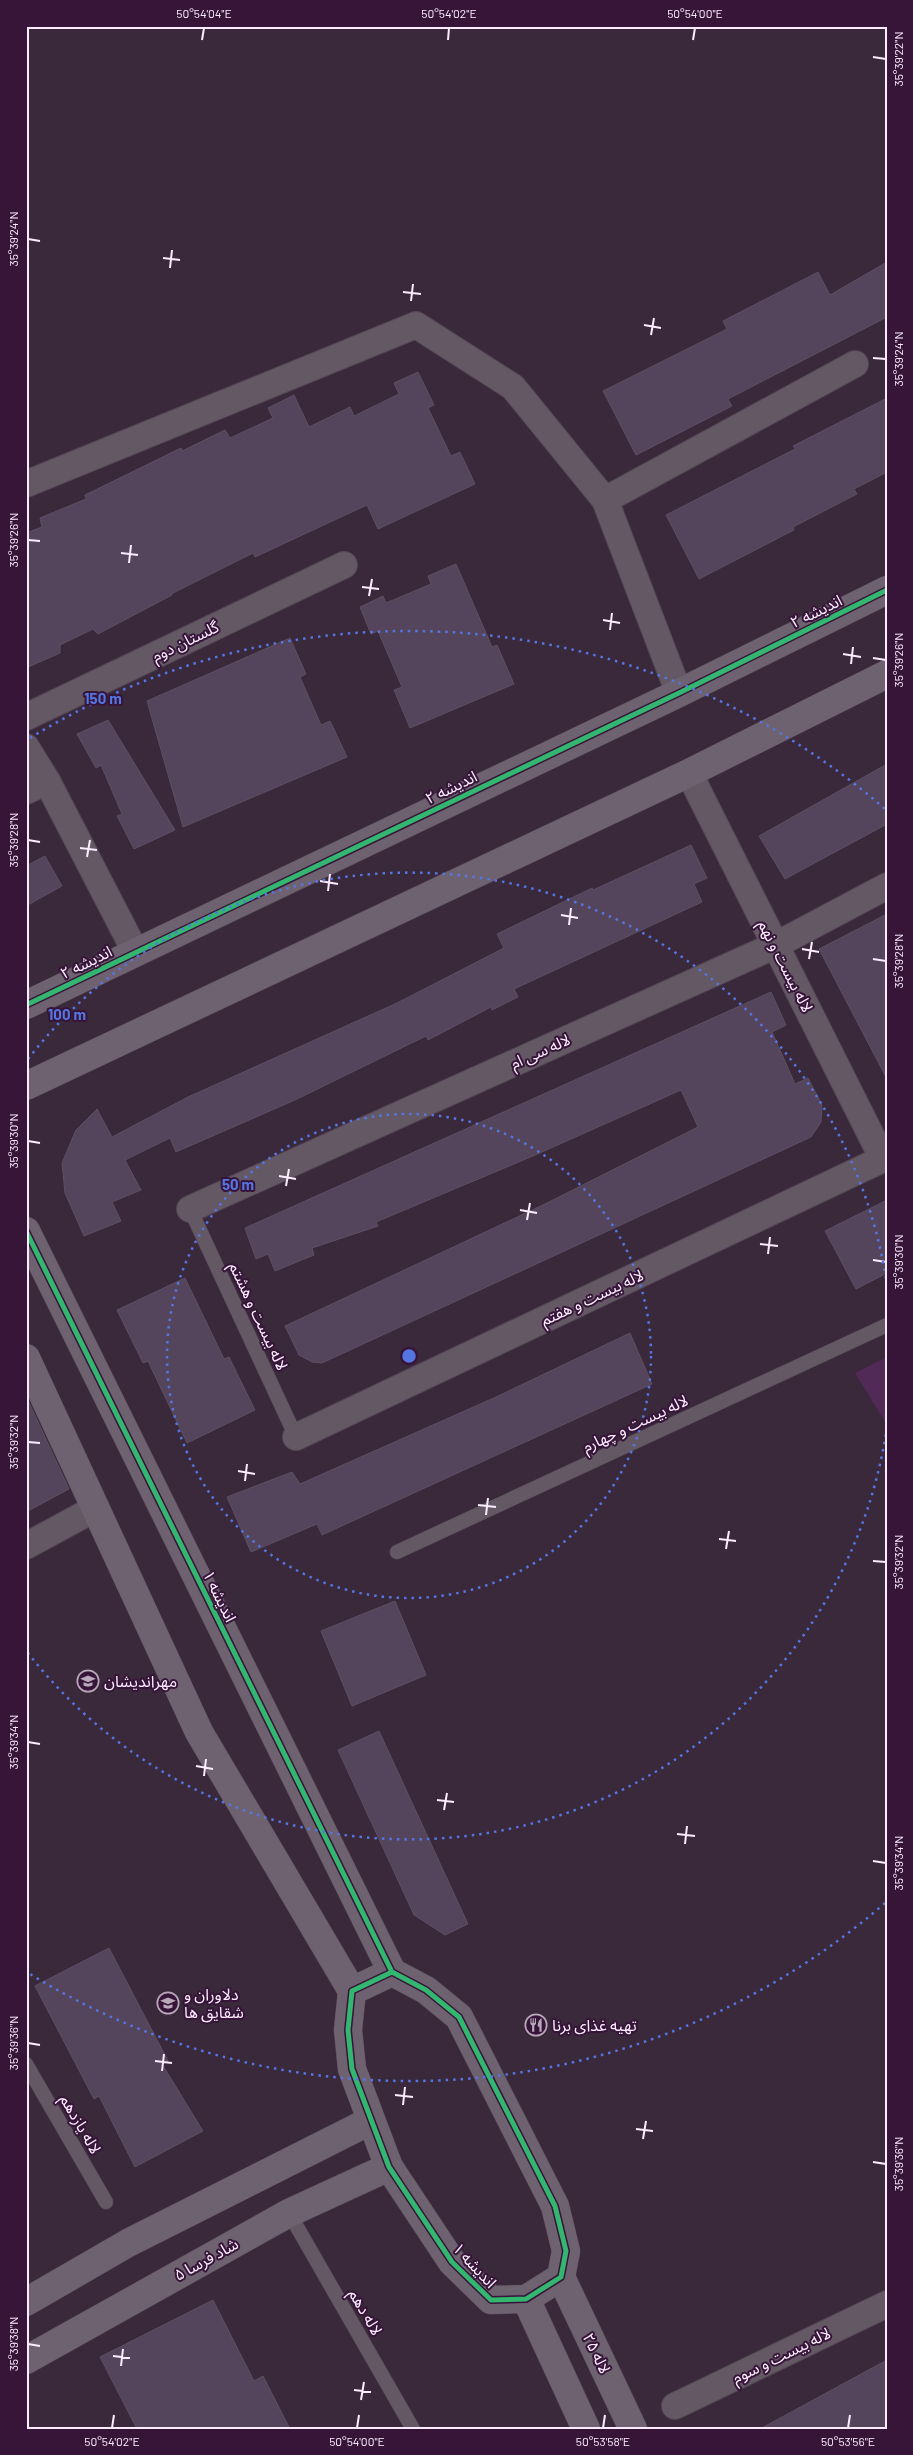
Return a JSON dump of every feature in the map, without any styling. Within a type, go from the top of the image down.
[{"type":"street","points":[[26,484],[416,326],[513,387],[605,500],[679,693]]},
{"type":"street","points":[[605,500],[855,364]]},
{"type":"street","name":"گلستان دوم","points":[[26,717],[344,565]]},
{"type":"street","name":"اندیشه ۲","points":[[26,1005],[135,951],[679,693],[887,590]]},
{"type":"street","points":[[26,1086],[689,773],[887,674]]},
{"type":"street","points":[[26,747],[36,786],[135,951]]},
{"type":"street","name":"لاله بیست و نهم","points":[[689,773],[885,1158]]},
{"type":"street","name":"لاله سی ام","points":[[190,1209],[776,945],[887,886]]},
{"type":"street","name":"لاله بیست و هفتم","points":[[296,1437],[885,1158]]},
{"type":"street","name":"اندیشه ۱","points":[[26,1231],[392,1972]]},
{"type":"street","points":[[26,1358],[199,1732],[352,1991],[392,1972],[426,1990],[459,2017],[555,2206],[566,2251],[561,2277],[526,2299],[582,2420]]},
{"type":"street","points":[[26,1546],[96,1508]]},
{"type":"street","name":"اندیشه ۱","points":[[352,1991],[348,2030],[352,2069],[389,2166],[452,2262],[484,2294],[491,2300],[526,2299]]},
{"type":"street","points":[[26,2302],[128,2243],[370,2120]]},
{"type":"street","name":"شاد فرسا ۵","points":[[26,2360],[289,2213],[389,2166]]},
{"type":"street","name":"لاله ۲۵","points":[[561,2277],[633,2429]]},
{"type":"street","name":"لاله بیست و سوم","points":[[675,2406],[887,2304]]},
{"type":"street","points":[[582,2420],[584,2399],[594,2391],[606,2390],[617,2394]]},
{"type":"lane","name":"لاله بیست و هشتم","points":[[190,1209],[296,1437]]},
{"type":"lane","name":"لاله بیست و چهارم","points":[[397,1552],[887,1325]]},
{"type":"lane","name":"لاله یازدهم","points":[[26,2064],[106,2202]]},
{"type":"lane","name":"لاله دهم","points":[[289,2213],[414,2429]]},
{"type":"shaded area","points":[[887,1357],[887,1425],[855,1373]]},
{"type":"building","points":[[887,262],[887,317],[728,399],[732,406],[636,455],[603,391],[727,329],[723,321],[818,272],[830,295]]},
{"type":"building","points":[[418,372],[434,405],[428,408],[451,456],[460,452],[475,484],[378,529],[367,505],[255,557],[253,553],[171,594],[98,634],[93,629],[60,645],[60,653],[26,668],[26,533],[42,527],[40,518],[86,499],[85,495],[181,448],[182,451],[225,430],[230,438],[273,418],[268,408],[294,395],[309,427],[350,407],[354,416],[399,394],[394,383]]},
{"type":"building","points":[[887,398],[887,472],[854,489],[857,494],[793,527],[794,530],[699,579],[666,515],[795,449],[793,446]]},
{"type":"building","points":[[456,564],[492,647],[497,645],[514,684],[410,728],[394,690],[402,687],[378,631],[371,634],[360,607],[383,596],[386,603],[431,584],[428,576]]},
{"type":"building","points":[[290,638],[306,674],[300,677],[321,725],[330,721],[347,757],[183,827],[147,701]]},
{"type":"building","points":[[108,720],[175,830],[134,849],[117,816],[122,814],[101,765],[96,768],[77,734]]},
{"type":"building","points":[[887,764],[887,824],[785,879],[759,836]]},
{"type":"building","points":[[691,845],[707,878],[694,884],[702,902],[514,989],[518,997],[492,1010],[491,1007],[428,1040],[426,1036],[295,1100],[176,1152],[170,1138],[125,1160],[141,1190],[112,1202],[121,1221],[84,1236],[65,1193],[62,1163],[76,1130],[97,1109],[112,1137],[188,1097],[397,1003],[504,948],[497,934],[592,888],[593,890]]},
{"type":"building","points":[[45,856],[62,886],[26,906],[26,866]]},
{"type":"building","points":[[887,914],[887,1079],[819,949]]},
{"type":"building","points":[[771,992],[786,1025],[772,1032],[795,1084],[808,1078],[822,1105],[821,1122],[811,1137],[322,1363],[312,1362],[299,1355],[285,1326],[545,1204],[698,1127],[681,1090],[533,1156],[376,1222],[378,1226],[312,1248],[314,1255],[275,1271],[268,1254],[256,1259],[245,1228]]},
{"type":"building","points":[[887,1200],[887,1273],[856,1289],[825,1231]]},
{"type":"building","points":[[185,1278],[224,1359],[229,1357],[255,1410],[187,1443],[148,1361],[143,1363],[117,1310]]},
{"type":"building","points":[[630,1333],[652,1384],[322,1535],[317,1524],[251,1552],[227,1497],[292,1472],[300,1484],[496,1397]]},
{"type":"building","points":[[26,1396],[69,1489],[26,1512]]},
{"type":"building","points":[[395,1601],[426,1675],[352,1706],[321,1631]]},
{"type":"building","points":[[379,1731],[468,1924],[445,1935],[414,1915],[338,1750]]},
{"type":"building","points":[[109,1948],[168,2061],[162,2064],[203,2131],[135,2167],[99,2096],[94,2099],[35,1986]]},
{"type":"building","points":[[213,2300],[254,2381],[263,2376],[290,2429],[137,2429],[100,2357]]},
{"type":"building","points":[[887,2360],[887,2429],[760,2429],[850,2380]]},
{"type":"cycle path","points":[[26,1005],[679,693],[887,590]]},
{"type":"cycle path","points":[[26,1231],[392,1972],[426,1990],[459,2017],[555,2206],[566,2251],[561,2277],[526,2299],[491,2300],[452,2262],[389,2167],[352,2069],[348,2030],[352,1991],[392,1972]]},
{"type":"place","name":"مهراندیشان","points":[[88,1681]]},
{"type":"place","name":"دلاوران و شقایق ها","points":[[168,2003]]},
{"type":"place","name":"تهیه غذای برنا","points":[[536,2025]]}]
